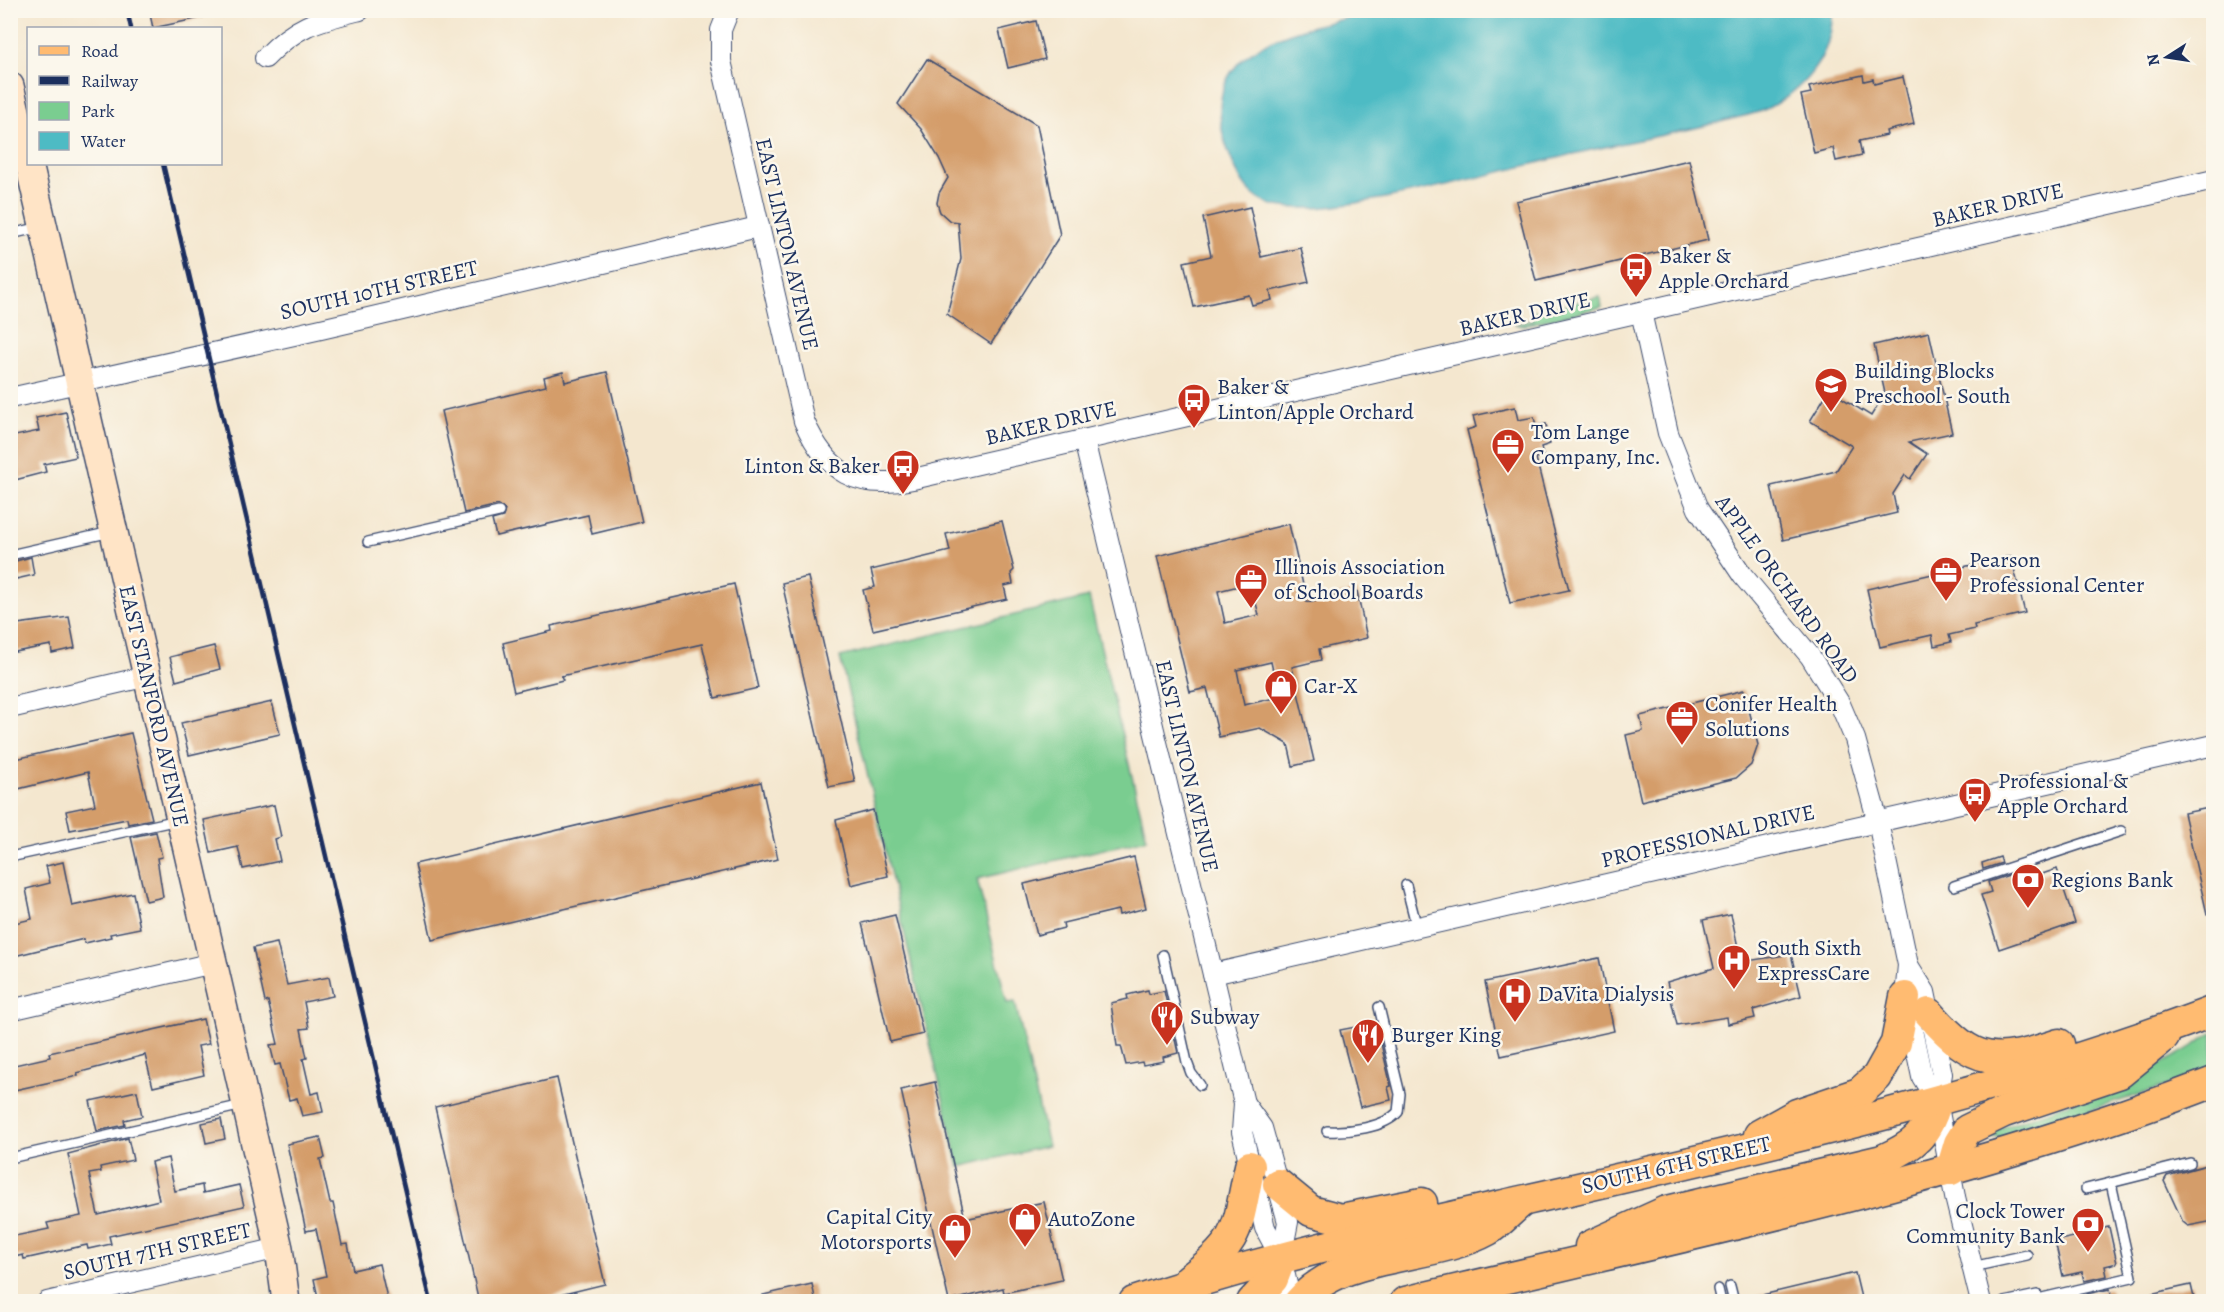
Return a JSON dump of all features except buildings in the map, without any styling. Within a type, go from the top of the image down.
[{"type":"main road","name":"EAST STANFORD AVENUE","points":[[10,86],[27,154]]},
{"type":"main road","name":"EAST STANFORD AVENUE","points":[[30,165],[245,1104],[279,1248],[297,1302]]},
{"type":"main road","points":[[1719,1156],[1797,1114],[1859,1092],[1878,1077],[1917,1005],[1950,1037],[1968,1050],[1995,1059],[2031,1053],[2132,1021],[2175,1026]]},
{"type":"main road","name":"SOUTH 6TH STREET","points":[[1134,1302],[1180,1286],[1281,1258],[1719,1156],[1937,1101],[2025,1076],[2214,1011]]},
{"type":"main road","points":[[1951,1170],[1959,1143],[1967,1130],[2004,1112],[2120,1073],[2175,1026]]},
{"type":"main road","points":[[1405,1302],[1434,1298],[1873,1192],[2083,1130],[2214,1082]]},
{"type":"main road","points":[[1528,1274],[1667,1211],[1851,1168],[1890,1156],[1913,1144],[1924,1133],[1931,1122],[1937,1101]]},
{"type":"main road","points":[[1180,1286],[1214,1261],[1235,1233],[1241,1218],[1250,1166]]},
{"type":"main road","points":[[1278,1184],[1311,1211],[1341,1219],[1550,1175],[1614,1180]]},
{"type":"main road","points":[[1299,1302],[1336,1274],[1438,1248],[1489,1230],[1522,1201]]},
{"type":"main road","name":"EAST STANFORD AVENUE","points":[[279,1248],[286,1302]]},
{"type":"main road","points":[[1252,1302],[1273,1279],[1281,1258]]},
{"type":"street","points":[[265,58],[284,38],[300,28],[317,21],[360,10]]},
{"type":"street","name":"EAST LINTON AVENUE","points":[[729,10],[722,30],[721,61],[804,421],[816,449],[829,462],[846,473]]},
{"type":"street","name":"BAKER DRIVE","points":[[846,473],[873,482],[901,481],[2214,180]]},
{"type":"street","name":"SOUTH 10TH STREET","points":[[10,398],[758,227]]},
{"type":"street","name":"APPLE ORCHARD ROAD","points":[[1641,312],[1668,433],[1689,490],[1712,531],[1743,576],[1793,634],[1830,686],[1855,739],[1878,822],[1917,1005],[1942,1074],[1937,1101]]},
{"type":"street","name":"EAST LINTON AVENUE","points":[[1084,440],[1244,1103],[1242,1132],[1250,1166],[1265,1228],[1281,1258],[1291,1302]]},
{"type":"street","points":[[10,708],[148,676]]},
{"type":"street","name":"PROFESSIONAL DRIVE","points":[[1213,974],[2214,745]]},
{"type":"street","points":[[10,1010],[213,963]]},
{"type":"street","name":"APPLE ORCHARD ROAD","points":[[1908,965],[1925,992],[1917,1005],[1922,1077],[1937,1101],[1981,1302]]},
{"type":"street","name":"EAST LINTON AVENUE","points":[[1244,1103],[1262,1128],[1288,1222],[1281,1258]]},
{"type":"street","name":"SOUTH 7TH STREET","points":[[47,1302],[279,1248]]},
{"type":"lane","points":[[10,234],[44,226]]},
{"type":"lane","points":[[368,542],[499,512]]},
{"type":"lane","points":[[10,555],[114,531]]},
{"type":"lane","points":[[10,857],[180,819]]},
{"type":"lane","points":[[1954,886],[2121,831]]},
{"type":"lane","points":[[1406,885],[1417,928]]},
{"type":"lane","points":[[1163,955],[1187,1062],[1200,1085]]},
{"type":"lane","points":[[1327,1131],[1341,1132],[1385,1122],[1398,1112],[1400,1094],[1379,1007]]},
{"type":"lane","points":[[10,1158],[245,1104]]},
{"type":"lane","points":[[2086,1189],[2190,1163]]},
{"type":"lane","points":[[2004,1302],[2132,1277],[2111,1183]]},
{"type":"lane","points":[[1972,1267],[2027,1255]]},
{"type":"lane","points":[[1730,1286],[1734,1302]]},
{"type":"lane","points":[[1718,1289],[1721,1302]]},
{"type":"green space","points":[[1600,297],[1602,307],[1521,326],[1515,324],[1533,320],[1532,312]]},
{"type":"green space","points":[[1089,597],[1147,839],[977,879],[1007,1003],[1015,1002],[1048,1146],[959,1167],[840,657]]},
{"type":"green space","points":[[2213,1032],[2213,1068],[2166,1086],[2003,1138],[1980,1136],[2131,1079],[2160,1065]]},
{"type":"water","points":[[1832,10],[1828,41],[1815,68],[1794,91],[1759,112],[1385,198],[1303,208],[1276,206],[1259,199],[1246,187],[1237,173],[1220,118],[1223,88],[1237,65],[1259,48],[1286,35],[1317,25],[1381,11]]},
{"type":"railway","points":[[127,10],[131,27]]},
{"type":"railway","points":[[163,165],[431,1302]]},
{"type":"place","name":"Baker & Apple Orchard","points":[[1636,298]]},
{"type":"place","name":"Building Blocks Preschool - South","points":[[1831,413]]},
{"type":"place","name":"Baker & Linton/Apple Orchard","points":[[1194,429]]},
{"type":"place","name":"Tom Lange Company, Inc.","points":[[1508,474]]},
{"type":"place","name":"Linton & Baker","points":[[903,495]]},
{"type":"place","name":"Pearson Professional Center","points":[[1946,602]]},
{"type":"place","name":"Illinois Association of School Boards","points":[[1251,609]]},
{"type":"place","name":"Car-X","points":[[1281,715]]},
{"type":"place","name":"Conifer Health Solutions","points":[[1682,746]]},
{"type":"place","name":"Professional & Apple Orchard","points":[[1975,823]]},
{"type":"place","name":"Regions Bank","points":[[2028,909]]},
{"type":"place","name":"South Sixth ExpressCare","points":[[1734,990]]},
{"type":"place","name":"DaVita Dialysis","points":[[1515,1023]]},
{"type":"place","name":"Subway","points":[[1167,1046]]},
{"type":"place","name":"Burger King","points":[[1368,1064]]},
{"type":"place","name":"AutoZone","points":[[1025,1248]]},
{"type":"place","name":"Clock Tower Community Bank","points":[[2088,1253]]},
{"type":"place","name":"Capital City Motorsports","points":[[955,1259]]}]
